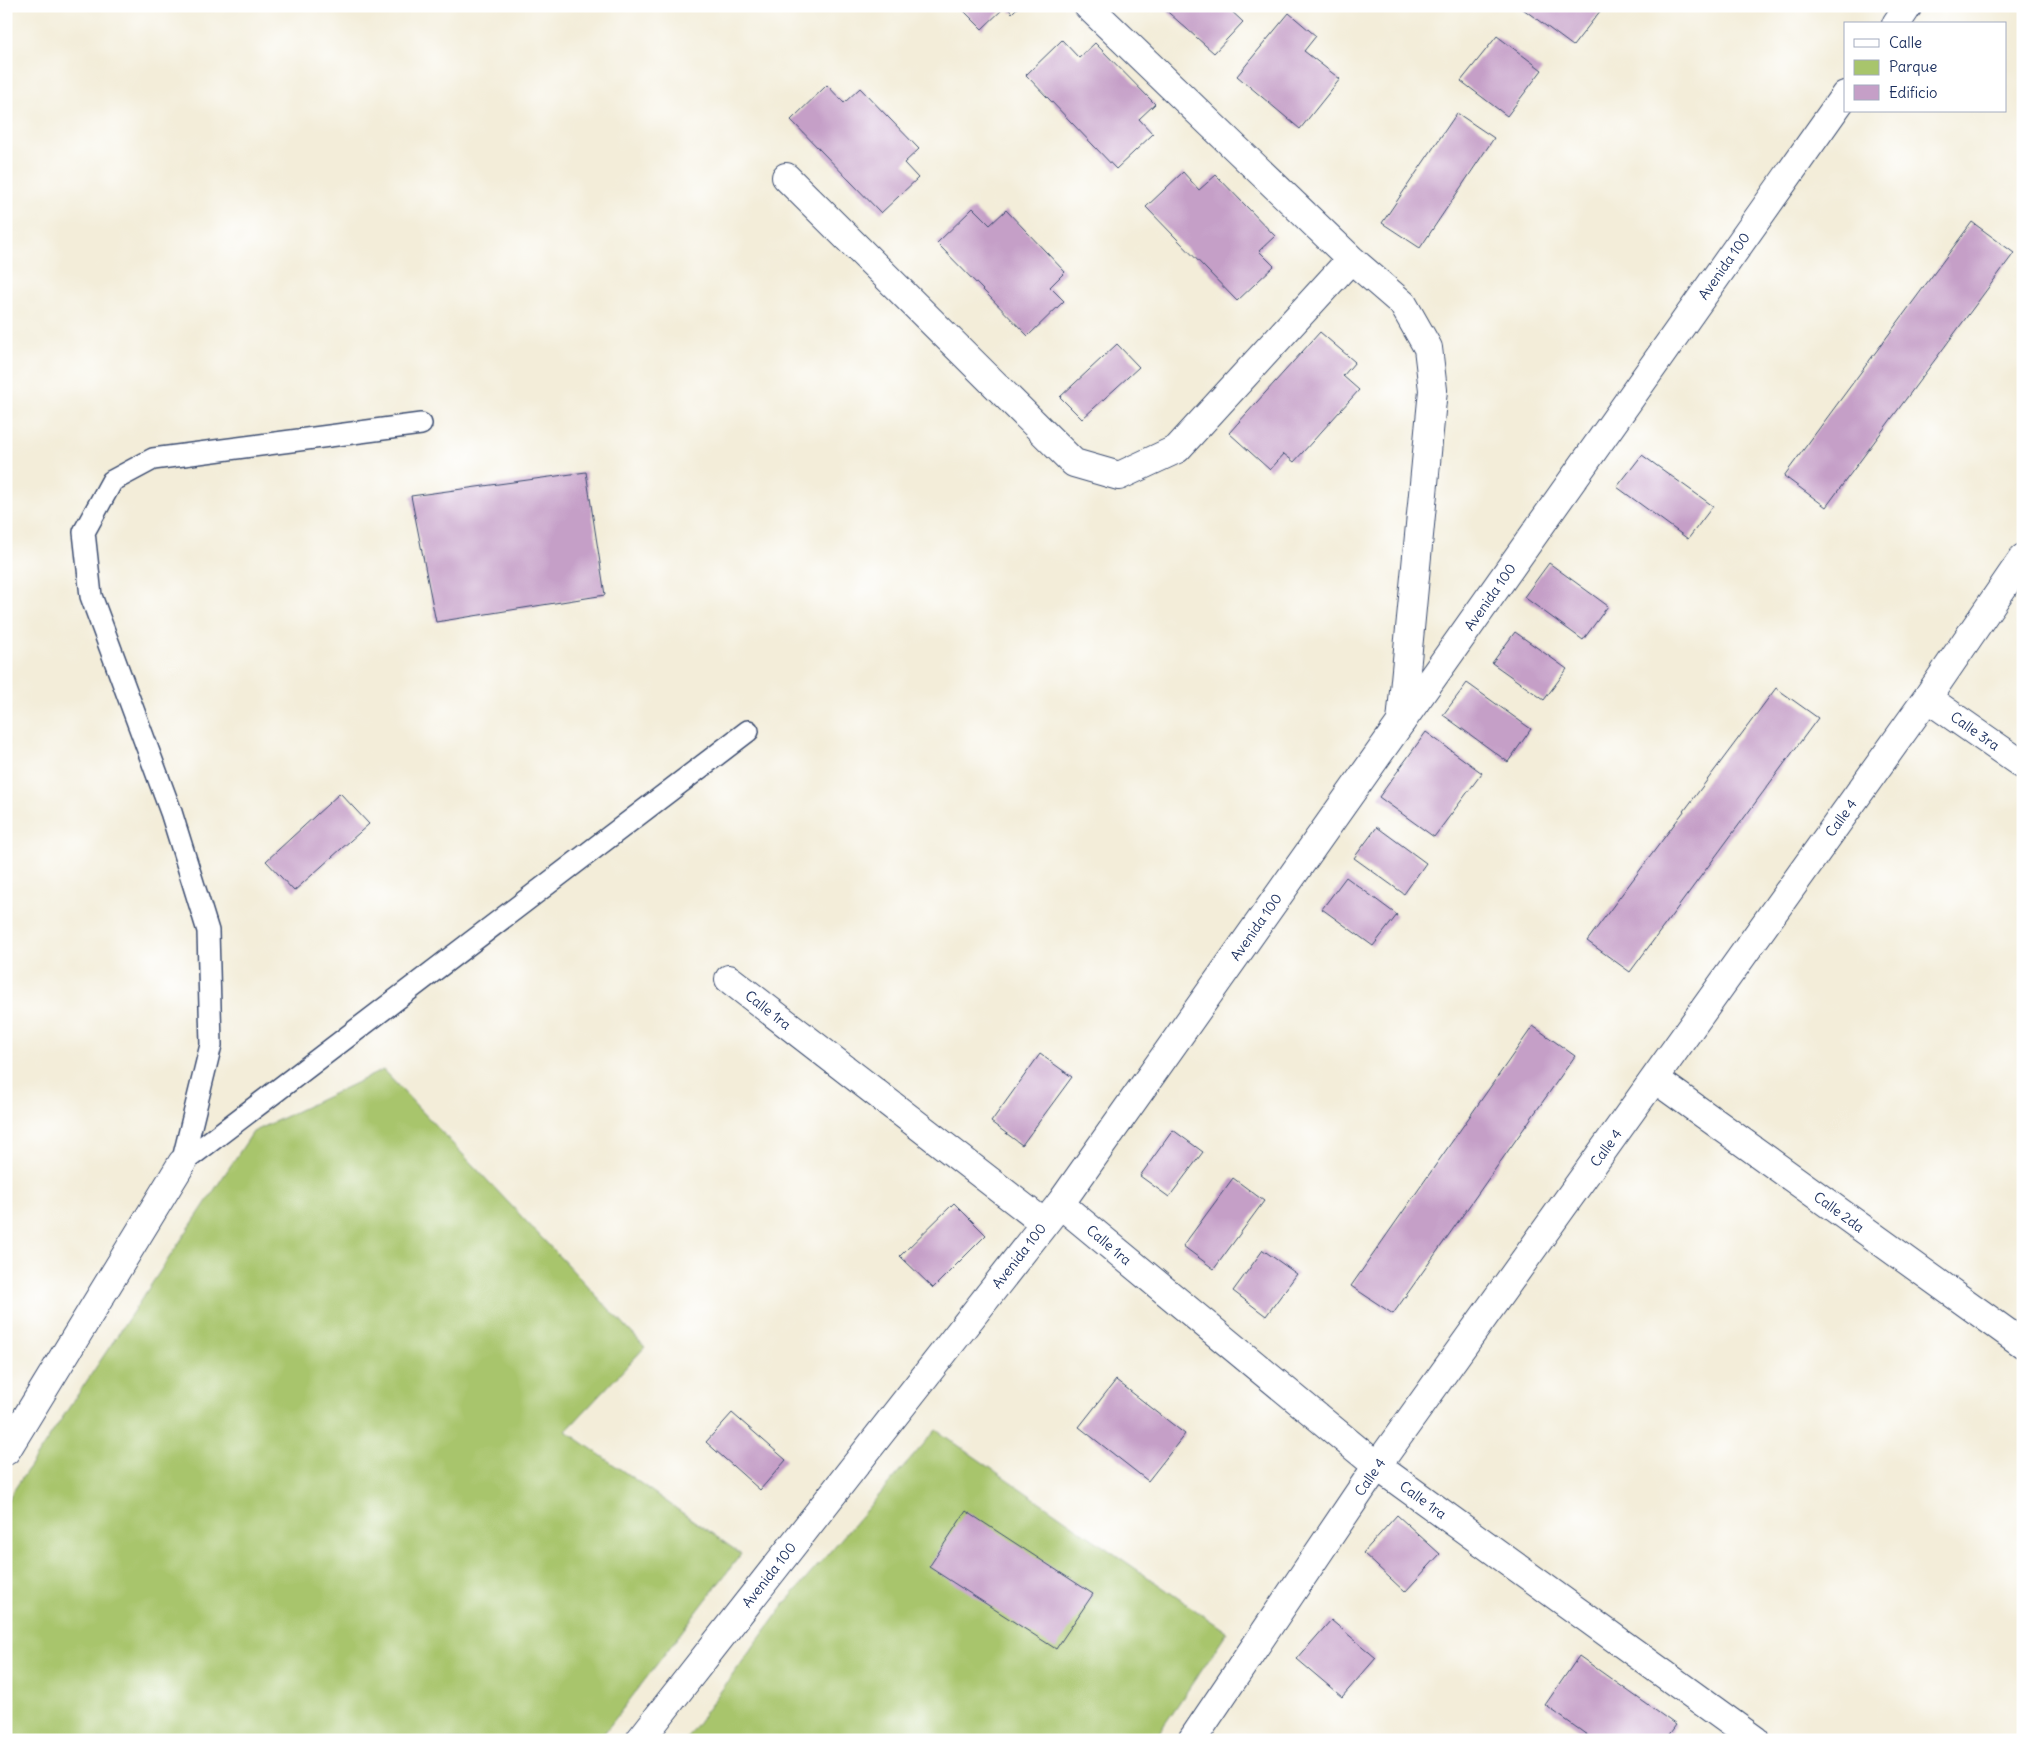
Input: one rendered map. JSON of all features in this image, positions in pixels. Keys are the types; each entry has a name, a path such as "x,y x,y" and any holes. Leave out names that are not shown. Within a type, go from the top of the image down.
{"street":[{"path":"1088,6 1350,259 1403,304 1428,348 1433,390 1402,722"},
{"path":"1897,22 1908,6"},
{"name":"Avenida 100","path":"640,1740 1052,1214 1844,96"},
{"path":"786,177 1074,463 1119,476 1177,449 1350,259"},
{"name":"Calle 4","path":"1192,1740 1377,1466 1927,698 2023,558"},
{"path":"1988,608 2023,576"},
{"name":"Calle 3ra","path":"1927,698 2023,766"},
{"name":"Calle 1ra","path":"729,979 1052,1214 1377,1466 1754,1740"},
{"name":"Calle 2da","path":"1655,1079 2023,1344"},
{"path":"6,1450 182,1163"}],"lane":[{"path":"182,1163 211,1045 208,932 171,812 91,596 84,532 112,481 153,459 421,424"},
{"path":"182,1163 748,731"}],"green space":[{"path":"383,1070 645,1347 566,1431 741,1554 599,1740 6,1740 6,1502 253,1132"},
{"path":"936,1430 1227,1632 1154,1740 685,1740 786,1602"}],"building":[{"path":"959,6 1006,6 982,29"},
{"path":"1006,6 1019,6 1012,13"},
{"path":"1161,6 1226,6 1243,22 1214,53"},
{"path":"1519,6 1604,6 1573,46"},
{"path":"1289,13 1316,36 1304,51 1340,79 1300,129 1237,76"},
{"path":"1497,36 1542,70 1507,116 1461,81"},
{"path":"1062,40 1079,58 1095,43 1155,104 1139,119 1153,134 1116,169 1026,75"},
{"path":"827,85 844,103 860,88 919,149 904,163 918,178 881,213 791,120"},
{"path":"1457,113 1494,138 1420,248 1382,223"},
{"path":"1183,172 1199,190 1216,175 1275,236 1259,251 1274,266 1237,301 1146,207"},
{"path":"973,208 990,225 1006,210 1065,272 1050,287 1064,301 1028,336 937,243"},
{"path":"1972,222 2014,253 1826,507 1784,476"},
{"path":"1320,332 1355,362 1343,376 1359,390 1294,462 1284,454 1270,470 1229,433"},
{"path":"1117,344 1139,367 1082,419 1060,397"},
{"path":"1642,455 1713,506 1688,539 1617,487"},
{"path":"586,472 605,595 436,622 411,496"},
{"path":"1549,563 1608,606 1583,640 1524,597"},
{"path":"1515,632 1567,669 1544,700 1492,663"},
{"path":"1467,683 1531,729 1508,762 1443,715"},
{"path":"1776,688 1818,718 1630,972 1587,941"},
{"path":"1426,732 1482,773 1434,837 1379,797"},
{"path":"340,793 369,824 294,891 266,861"},
{"path":"1377,827 1426,863 1404,894 1354,858"},
{"path":"1346,877 1397,915 1373,946 1322,909"},
{"path":"1533,1026 1575,1056 1393,1314 1351,1286"},
{"path":"1040,1054 1072,1077 1022,1145 991,1122"},
{"path":"1173,1130 1203,1152 1169,1197 1140,1176"},
{"path":"1233,1178 1264,1201 1214,1269 1183,1246"},
{"path":"954,1203 986,1235 933,1288 900,1256"},
{"path":"1263,1250 1297,1274 1266,1316 1233,1291"},
{"path":"1116,1380 1185,1434 1148,1481 1079,1427"},
{"path":"732,1413 786,1460 760,1490 706,1442"},
{"path":"966,1511 1093,1594 1056,1649 929,1567"},
{"path":"1397,1515 1440,1554 1405,1592 1363,1553"},
{"path":"1331,1620 1376,1658 1342,1697 1297,1659"},
{"path":"1579,1656 1676,1725 1665,1740 1594,1740 1545,1705"}]}
